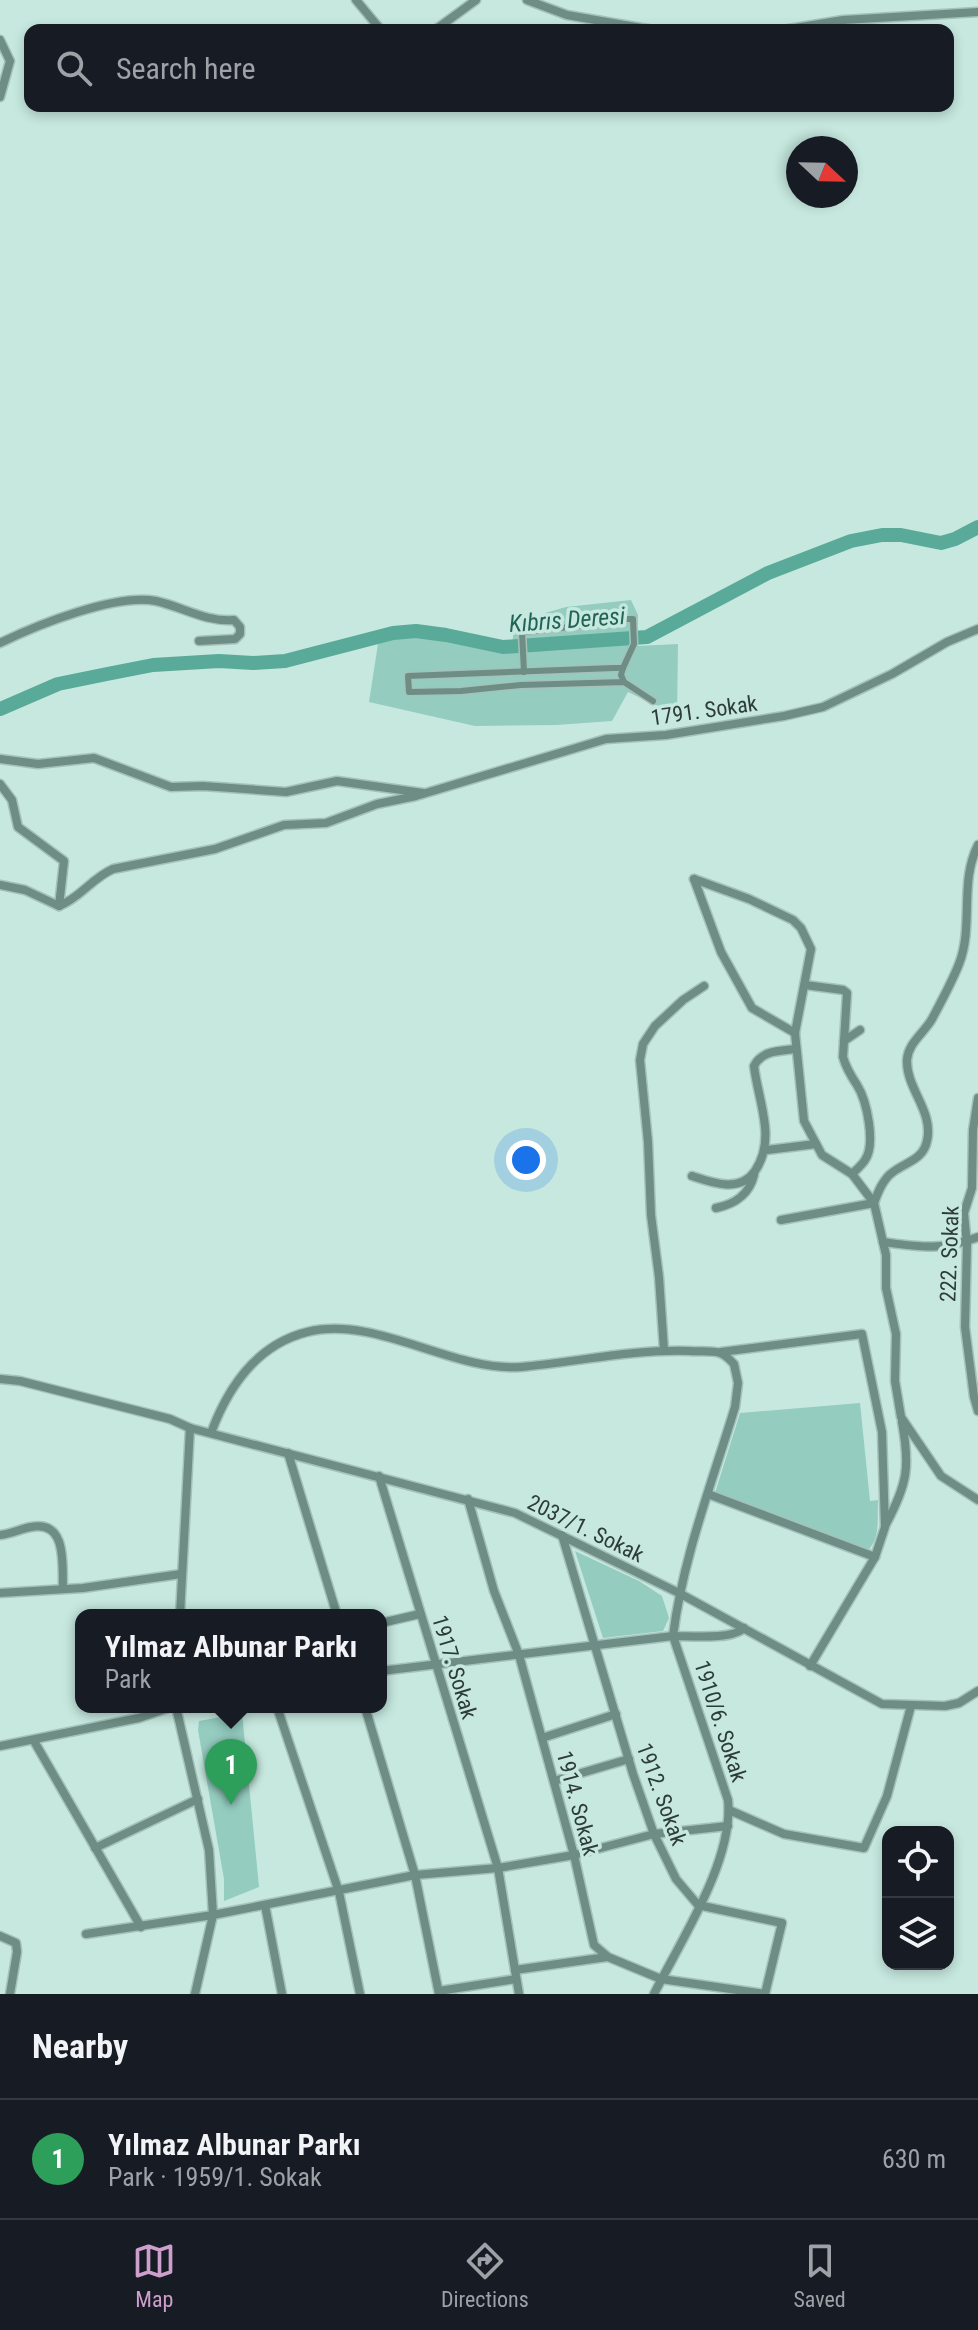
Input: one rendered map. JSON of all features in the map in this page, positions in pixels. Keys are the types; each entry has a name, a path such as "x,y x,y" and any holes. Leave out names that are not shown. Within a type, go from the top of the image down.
{"street":[{"path":"356,0 376,24"},
{"path":"443,24 476,0"},
{"path":"527,0 567,15 619,24"},
{"path":"819,24 978,12"},
{"path":"0,40 10,61 0,97"},
{"path":"0,643 90,609 133,601 157,601 211,620 234,620 240,627 240,634 235,639 199,641"},
{"path":"524,672 522,632 558,629 566,625 609,623 609,619 633,619 634,641 621,675 624,682 653,701"},
{"name":"1791. Sokak","path":"59,906 71,901 101,875 113,869 215,849 284,825 326,823 377,804 606,739 666,735 823,707 978,629"},
{"path":"623,668 408,676 409,692 624,682"},
{"path":"0,759 38,764 94,758 171,787 286,792 337,781 424,793"},
{"path":"0,784 12,800 18,827 64,861 59,906 25,890 0,885"},
{"path":"874,1203 878,1191 891,1173 922,1154 928,1139 923,1105 911,1085 908,1051 931,1021 960,963 967,882 978,845"},
{"path":"795,1033 752,1008 721,952 694,879 749,899 793,920 801,928 811,949 795,1033 804,1121 822,1155 852,1174 874,1203 886,1255 886,1288 896,1334 895,1381 908,1455 906,1475 875,1557 810,1666"},
{"path":"805,985 847,993 845,1067 865,1102 870,1133 869,1151 852,1174"},
{"path":"664,1350 640,1060 643,1044 655,1026 683,1000 704,986"},
{"path":"844,1041 860,1030"},
{"path":"692,1176 718,1184 741,1184 749,1179 767,1150 754,1066 758,1058 772,1051 796,1049"},
{"name":"222. Sokak","path":"978,1098 973,1130 972,1188 964,1213 967,1342 978,1411"},
{"path":"767,1150 816,1144"},
{"path":"716,1208 740,1199 752,1186 755,1171"},
{"path":"781,1220 874,1203"},
{"path":"883,1242 924,1248 951,1247 978,1237"},
{"path":"967,1274 978,1274"},
{"path":"211,1433 226,1396 247,1368 269,1350 307,1332 358,1330 504,1367 664,1350 718,1352 862,1334 882,1432 885,1527"},
{"path":"967,1342 978,1342"},
{"path":"673,1636 679,1593 738,1395 734,1364 718,1352"},
{"name":"2037/1. Sokak","path":"0,1379 20,1381 170,1419 190,1428 515,1513 679,1593 882,1704 945,1706 959,1703 978,1691"},
{"path":"901,1417 941,1476 978,1500"},
{"path":"180,1609 190,1428"},
{"path":"288,1453 335,1609"},
{"name":"1917. Sokak","path":"379,1476 498,1868 519,1994"},
{"path":"708,1494 875,1557"},
{"name":"1914. Sokak","path":"468,1499 494,1591 519,1655 574,1855 594,1945 608,1957"},
{"path":"0,1535 35,1526 55,1533 62,1549 63,1589"},
{"name":"1912. Sokak","path":"562,1535 654,1834 676,1879 698,1905"},
{"path":"0,1593 63,1589 181,1574"},
{"path":"387,1622 420,1614"},
{"path":"387,1670 673,1636 728,1635 741,1632 744,1628"},
{"name":"1910/6. Sokak","path":"654,1994 723,1852 729,1810 673,1636"},
{"path":"729,1810 784,1834 864,1848 887,1796 911,1706"},
{"path":"0,1746 155,1713"},
{"path":"176,1713 209,1850 213,1915 195,1994"},
{"path":"279,1713 339,1892 360,1994"},
{"path":"367,1713 415,1875 439,1992 608,1957 661,1979 765,1994 782,1923 698,1905"},
{"path":"542,1738 616,1714"},
{"path":"34,1741 141,1927"},
{"path":"554,1781 629,1759"},
{"path":"95,1848 198,1799"},
{"path":"86,1934 213,1915 415,1875 498,1868 574,1855 654,1834 728,1826"},
{"path":"265,1905 282,1994"},
{"path":"1,1937 16,1943 10,1994"}],"green space":[{"path":"631,600 638,615 637,646 678,644 677,715 628,692 612,721 556,725 475,726 369,702 378,644 404,634 512,651 514,622 566,607"},
{"path":"860,1403 870,1501 878,1500 876,1534 867,1551 715,1493 740,1413"},
{"path":"575,1551 639,1581 662,1596 669,1618 663,1631 603,1638"},
{"path":"242,1713 259,1887 224,1901 224,1879 198,1730 199,1721"}],"waterway":[{"name":"Kıbrıs Deresi","path":"0,709 58,684 153,665 285,661 393,633 416,631 503,647 647,637 768,573 851,541 901,535 941,543 978,527"}],"place":[{"name":"Yılmaz Albunar Parkı","path":"231,1805"}]}
